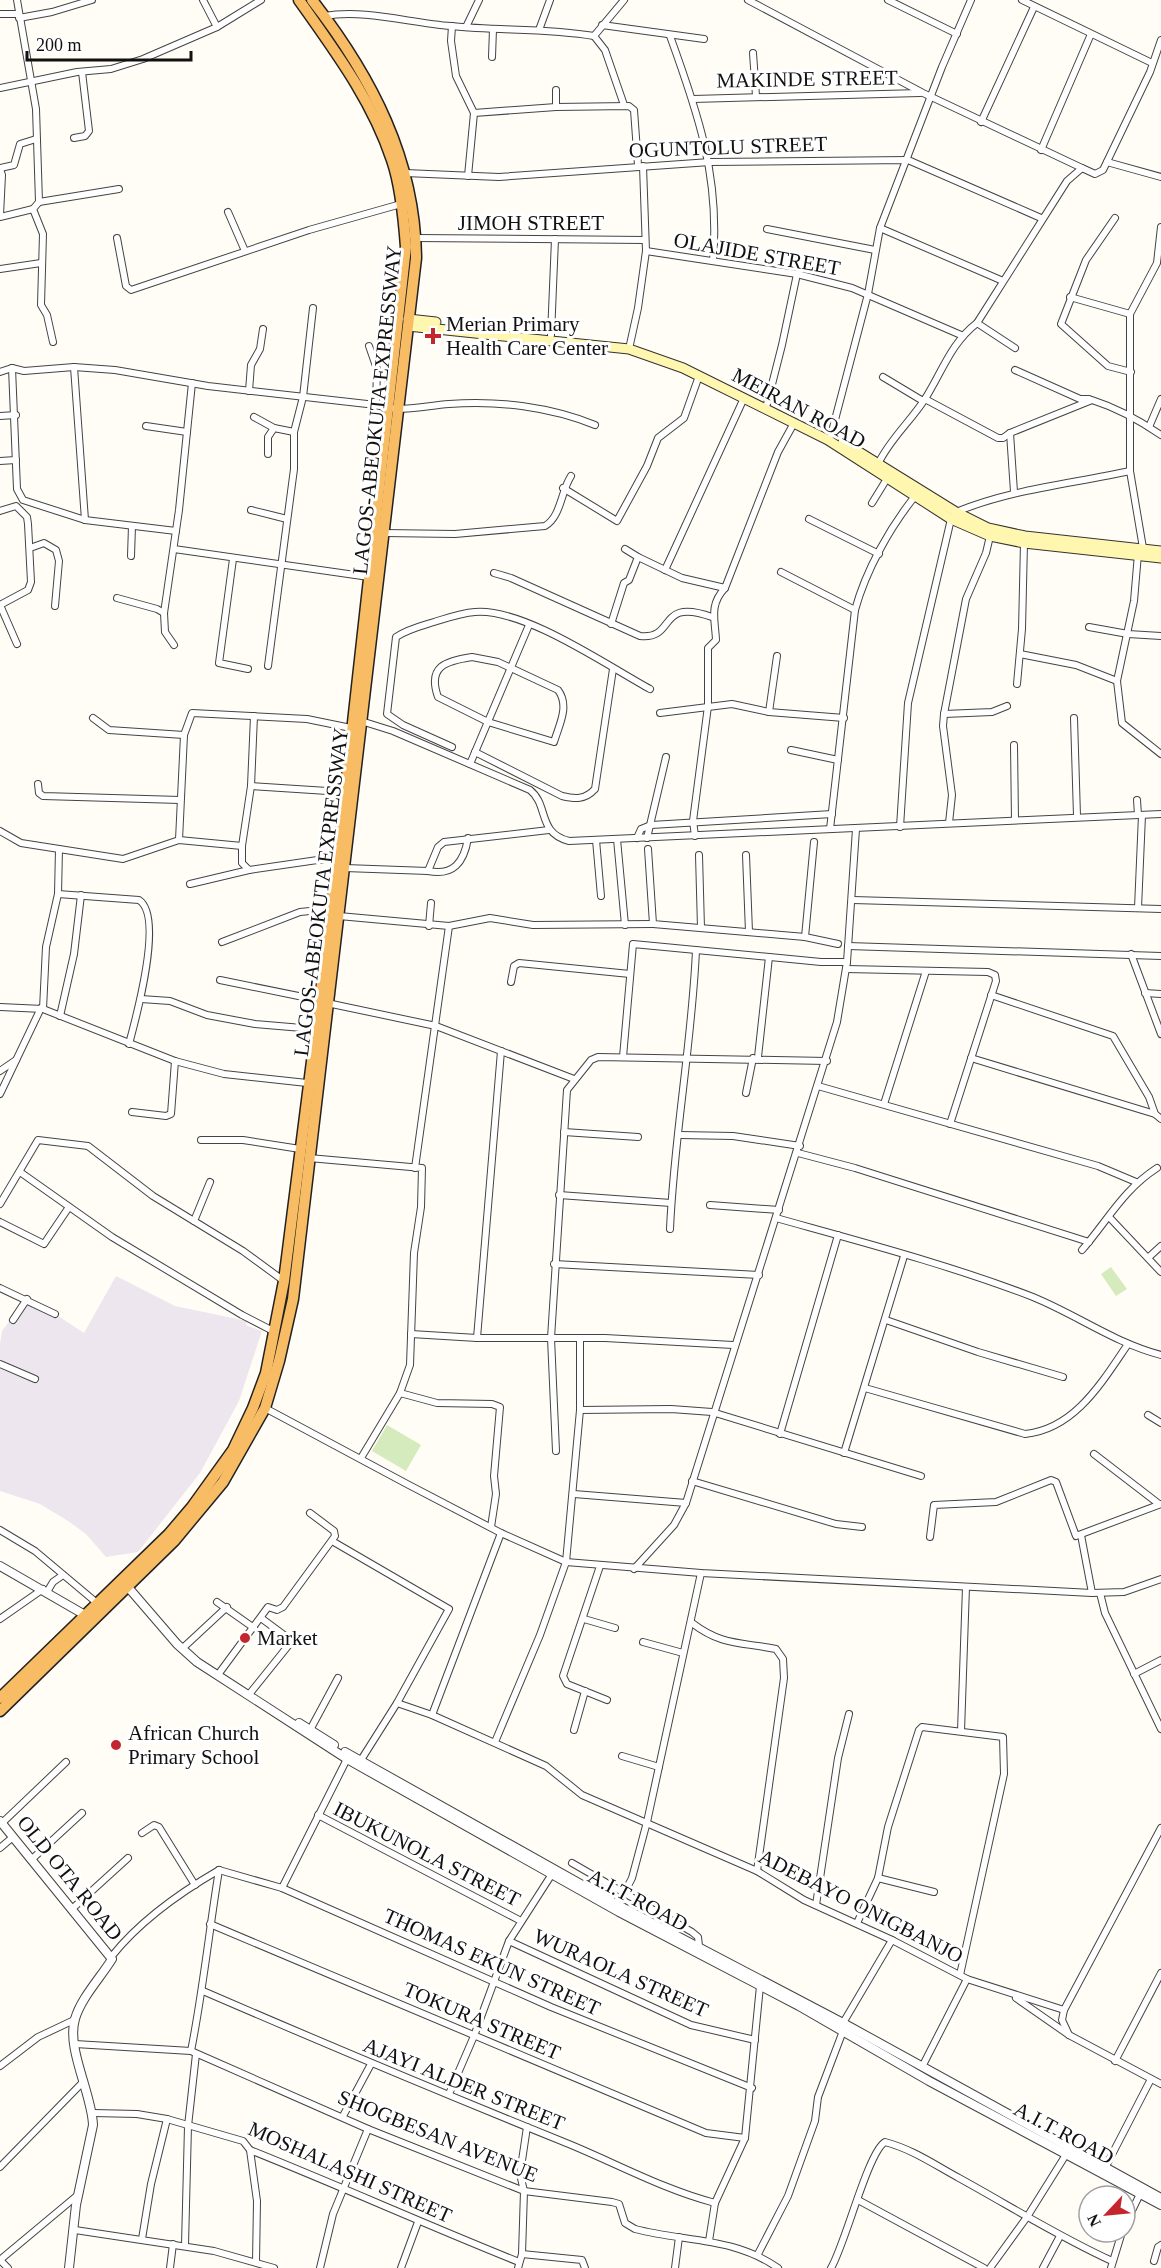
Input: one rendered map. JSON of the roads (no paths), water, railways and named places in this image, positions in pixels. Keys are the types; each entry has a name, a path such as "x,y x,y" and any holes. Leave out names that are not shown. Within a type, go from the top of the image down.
{"highway":[{"name":"LAGOS-ABEOKUTA EXPRESSWAY","path":"299,0 366,100 393,160 401,204 405,260 384,533 345,868 334,913"},
{"name":"LAGOS-ABEOKUTA EXPRESSWAY","path":"0,1711 129,1585 202,1510 223,1482 265,1408 279,1361 293,1299 322,1001 334,913 343,792 369,577 408,323 415,269 416,238 405,172 396,142 374,93 312,0"},
{"name":"LAGOS-ABEOKUTA EXPRESSWAY","path":"0,1698 169,1534 218,1474 253,1408 276,1332 314,1029 322,1001"}],"main road":[{"name":"MEIRAN ROAD","path":"408,323 551,335 630,346 655,354 831,435 878,464 918,493 990,536 1024,543 1161,551"},
{"name":"MEIRAN ROAD","path":"408,323 630,346"},
{"name":"MEIRAN ROAD","path":"655,354 828,440 918,493"},
{"name":"MEIRAN ROAD","path":"953,515 1005,532 1141,551 1161,558"}],"street":[{"path":"17,0 36,109 39,202 33,210 0,216 2,175 0,168 14,165 20,144 36,139"},
{"path":"0,14 18,16 52,12 92,0"},
{"path":"203,0 217,27"},
{"path":"0,88 82,72 111,69 143,59 217,27 261,0"},
{"path":"466,27 479,0"},
{"path":"539,30 550,0"},
{"path":"594,36 624,0"},
{"path":"748,0 981,122 1082,168 1100,173 1150,72 1161,40"},
{"path":"888,0 957,34"},
{"path":"831,435 868,294 880,228 970,0"},
{"path":"1022,0 1152,63"},
{"path":"981,122 1034,7"},
{"path":"324,16 344,13 452,27 564,31 594,36 603,45 624,105"},
{"path":"602,25 704,39"},
{"path":"452,27 451,40 456,75 474,113 468,176"},
{"path":"492,57 493,29"},
{"path":"1041,150 1091,34"},
{"path":"670,36 693,99 710,162 716,229 713,260"},
{"path":"753,53 756,96"},
{"path":"74,138 85,136 89,131 82,72"},
{"path":"556,90 556,107"},
{"name":"MAKINDE STREET","path":"693,99 923,93"},
{"path":"474,113 624,105 634,110 646,251 630,346"},
{"name":"OGUNTOLU STREET","path":"405,172 468,176 538,176 710,162 908,160 1041,218"},
{"path":"1107,162 1161,177"},
{"path":"878,464 898,431 924,400 961,335 977,322 1041,218 1067,181 1082,168"},
{"path":"39,202 119,189"},
{"path":"117,238 126,286 131,290 245,251 401,204"},
{"path":"33,210 43,234 41,305 47,315 53,342"},
{"path":"228,212 245,251"},
{"path":"1115,218 1089,254 1062,318 1064,328 1108,366 1131,372"},
{"path":"1161,227 1159,263 1130,314 1130,471 1141,551 1134,601 1118,681 1122,723 1161,754"},
{"path":"880,228 1003,281"},
{"path":"767,229 875,250"},
{"name":"JIMOH STREET","path":"416,238 645,240"},
{"path":"551,335 555,238"},
{"name":"OLAJIDE STREET","path":"646,251 796,274 868,294 961,335"},
{"path":"0,269 41,263"},
{"path":"766,404 796,274"},
{"path":"1070,297 1130,314"},
{"path":"268,666 294,469 294,432 303,397 313,308"},
{"path":"977,322 1015,348"},
{"path":"249,391 252,365 260,349 263,329"},
{"path":"369,346 377,369 376,405"},
{"path":"0,372 12,368 24,371 74,367 116,370 192,384 376,405 394,410 450,404 513,405 570,415 595,425"},
{"path":"74,367 85,520"},
{"path":"12,368 16,415 17,489 22,500 85,520 176,531"},
{"path":"1015,370 1080,399 1092,400 1121,410 1161,435"},
{"path":"563,488 617,521 647,466 658,438 684,418 699,376"},
{"path":"883,377 998,438 1003,438 1010,433 1092,400"},
{"path":"174,645 165,632 164,613 174,549 192,384"},
{"path":"665,570 744,398"},
{"path":"1149,427 1161,399"},
{"path":"0,416 16,415"},
{"path":"254,417 274,428 294,432"},
{"path":"694,836 693,821 708,706 708,648 716,640 712,617 716,597 725,588 778,452 794,423"},
{"path":"146,426 187,432"},
{"path":"268,454 268,437 274,428"},
{"path":"1010,433 1014,492"},
{"path":"0,461 16,460"},
{"path":"900,827 908,704 953,515 1014,492 1076,483 1130,471"},
{"path":"384,533 455,534 545,526 555,518 563,488 571,476"},
{"path":"873,503 888,477"},
{"path":"830,829 855,610 862,589 879,554 918,493"},
{"path":"0,511 16,506 27,517 30,587 0,605 17,644"},
{"path":"251,510 287,519"},
{"path":"808,519 879,554"},
{"path":"131,556 132,526"},
{"path":"949,823 952,795 943,726 944,714 966,599 986,553 990,536"},
{"path":"30,548 44,543 56,550 58,561 56,606"},
{"path":"1017,684 1024,543"},
{"path":"174,549 369,577"},
{"path":"625,549 689,580 725,588"},
{"path":"611,624 624,583 629,580 638,557"},
{"path":"233,559 219,663 248,669"},
{"path":"781,572 855,610"},
{"path":"494,573 511,578 611,624 646,637 660,631 677,612 682,610 712,617"},
{"path":"117,598 164,613"},
{"path":"452,747 403,725 387,714 396,637 406,631 475,612 501,615 529,624 650,688"},
{"path":"470,764 529,624"},
{"path":"1089,627 1128,634 1161,636"},
{"path":"1020,654 1087,668 1118,681"},
{"path":"472,657 492,660 509,667 553,687 562,696 564,709 554,742 488,722 438,697 434,680 440,666 449,660 472,657"},
{"path":"769,712 777,657"},
{"path":"475,752 562,796 578,799 589,795 595,789 613,669"},
{"path":"660,713 732,704 769,712 844,718"},
{"path":"944,714 992,712 1007,706"},
{"path":"179,840 184,735 192,713 307,719 351,728"},
{"path":"249,870 242,863 242,846 251,786 254,716"},
{"path":"93,718 110,730 184,735"},
{"path":"1074,718 1077,816"},
{"path":"361,721 393,731 501,776 534,793 549,830"},
{"path":"1014,745 1015,820"},
{"path":"791,750 838,760"},
{"path":"647,838 666,757"},
{"path":"38,784 39,793 43,796 180,800"},
{"path":"251,786 343,792"},
{"path":"1137,800 1140,815 1138,908"},
{"path":"637,838 641,829 651,825 832,814"},
{"path":"428,871 438,847 444,842 549,830 569,841 900,827 1077,816 1161,814"},
{"path":"634,1569 674,1525 686,1503 733,1346 759,1275 827,1060 837,1022 847,965 856,829"},
{"path":"0,831 15,842 129,858 179,840 242,846"},
{"path":"345,868 443,873 454,869 464,856 468,838"},
{"path":"617,839 625,925"},
{"path":"596,840 601,896"},
{"path":"805,938 814,842"},
{"path":"0,1094 42,1008 46,947 58,894 59,849"},
{"path":"648,849 653,924"},
{"path":"699,855 701,927"},
{"path":"746,855 749,932"},
{"path":"190,884 249,870 338,857"},
{"path":"58,894 139,900 144,903 148,951 141,999 129,1044"},
{"path":"60,1016 74,954 81,895"},
{"path":"853,900 1161,909"},
{"path":"429,926 431,903"},
{"path":"222,942 300,912 334,913 429,926 448,926 490,918 533,925 653,924 805,938 838,944"},
{"path":"415,1168 448,926"},
{"path":"622,1057 633,944 847,965 926,971 992,972 996,981 950,1124"},
{"path":"848,946 1161,956"},
{"path":"670,1229 686,1058 694,1006 696,950"},
{"path":"1131,954 1161,1034"},
{"path":"746,1093 755,1058 769,957"},
{"path":"511,982 514,966 519,963 630,974"},
{"path":"884,1104 926,971"},
{"path":"220,980 436,1026 574,1079"},
{"path":"1145,993 1161,994"},
{"path":"991,995 1113,1036 1149,1097 1155,1114"},
{"path":"141,999 170,1001 228,1019 314,1029"},
{"path":"0,1007 42,1008 175,1061 224,1074 307,1083"},
{"path":"477,1338 501,1051"},
{"path":"555,1451 551,1338 554,1264 567,1090 574,1079 594,1058 827,1060"},
{"path":"971,1058 1155,1114 1161,1119"},
{"path":"0,1071 16,1060"},
{"path":"132,1112 166,1116 171,1114 175,1061"},
{"path":"818,1086 1098,1166 1136,1182"},
{"path":"564,1132 638,1137"},
{"path":"680,1134 733,1136 799,1150 1089,1242"},
{"path":"0,1204 38,1140 79,1144 94,1150 148,1192 284,1281"},
{"path":"201,1140 243,1140 300,1149"},
{"path":"308,1158 422,1168 411,1365 400,1393 361,1458"},
{"path":"1082,1250 1110,1218 1118,1201 1136,1182 1157,1168"},
{"path":"20,1172 112,1237 242,1315 276,1332"},
{"path":"194,1221 210,1182"},
{"path":"559,1195 671,1203"},
{"path":"710,1205 779,1210"},
{"path":"0,1222 44,1244 69,1207"},
{"path":"776,1218 838,1235 1031,1297 1066,1311 1128,1344 1161,1355"},
{"path":"1110,1218 1161,1272"},
{"path":"780,1434 838,1235"},
{"path":"1149,1257 1161,1246"},
{"path":"844,1453 904,1256"},
{"path":"554,1264 759,1275"},
{"path":"0,1288 55,1314"},
{"path":"13,1320 27,1299"},
{"path":"886,1320 1063,1377"},
{"path":"411,1334 477,1338 580,1338 733,1346"},
{"path":"495,1742 540,1635 566,1562 580,1410 580,1338"},
{"path":"865,1388 1025,1434 1043,1432 1089,1400 1128,1344"},
{"path":"0,1364 35,1379"},
{"path":"400,1393 437,1403 492,1404 500,1407 494,1476 496,1494 490,1527"},
{"path":"265,1408 501,1533 566,1562 701,1573 1096,1593 1124,1592 1161,1579"},
{"path":"580,1410 671,1409 712,1412 921,1476"},
{"path":"1148,1415 1161,1423"},
{"path":"1094,1454 1160,1504"},
{"path":"930,1538 934,1505 996,1502 1051,1480 1056,1482 1075,1535 1081,1535 1160,1504"},
{"path":"692,1481 836,1524 862,1527"},
{"path":"574,1494 686,1503"},
{"path":"220,1672 268,1607 277,1610 283,1607 336,1534 310,1513"},
{"path":"0,1530 17,1538 97,1603"},
{"path":"432,1715 501,1533"},
{"path":"1081,1535 1096,1593 1161,1729"},
{"path":"332,1540 449,1609 397,1703 361,1760"},
{"path":"0,1566 85,1615"},
{"path":"600,1566 563,1676 567,1684 607,1700"},
{"path":"618,1905 626,1893 647,1822 683,1653 692,1623 701,1573"},
{"path":"0,1619 45,1590 63,1575"},
{"name":"A.I.T ROAD","path":"129,1585 185,1646 220,1672 310,1730 347,1760 760,1986 922,2067 1161,2198"},
{"name":"A.I.T ROAD","path":"129,1585 177,1644 197,1662 327,1744 361,1760 618,1905 699,1946 843,2027 929,2081 1161,2205"},
{"path":"962,1731 966,1587"},
{"path":"217,1602 254,1628"},
{"path":"185,1646 227,1607"},
{"path":"251,1692 292,1641 261,1618"},
{"path":"584,1619 615,1629"},
{"path":"692,1623 709,1636 729,1642 776,1649 783,1659 784,1678 757,1871"},
{"path":"643,1642 683,1653"},
{"path":"1134,1674 1161,1660"},
{"path":"310,1730 338,1678"},
{"path":"574,1730 585,1691"},
{"name":"ADEBAYO ONIGBANJO","path":"397,1703 432,1715 546,1766 582,1795 757,1871 804,1900 857,1923 964,1977 1064,2010"},
{"path":"816,1905 838,1758 849,1714"},
{"path":"857,1923 878,1878 888,1827 919,1730 922,1727 1000,1735 1005,1740 1004,1774 964,1977 922,2067"},
{"path":"622,1756 659,1767"},
{"path":"282,1888 347,1760"},
{"path":"1,1822 66,1762"},
{"path":"31,1860 82,1812"},
{"name":"IBUKUNOLA STREET","path":"318,1815 522,1921"},
{"name":"OLD OTA ROAD","path":"1,1822 111,1956 74,2020"},
{"path":"142,1833 154,1825 159,1827 195,1885"},
{"path":"1069,2036 1062,2020 1064,2010 1161,1828"},
{"path":"0,1848 13,1837"},
{"path":"73,1908 128,1858"},
{"path":"572,1863 696,1935 699,1946"},
{"path":"111,1956 144,1922 219,1870"},
{"path":"185,2246 188,2126 193,2052 219,1870"},
{"name":"THOMAS EKUN STREET","path":"219,1870 282,1888 573,2016 752,2088"},
{"path":"449,2094 474,2036 509,1941 552,1874"},
{"path":"587,1887 594,1875"},
{"path":"878,1878 934,1892"},
{"name":"TOKURA STREET","path":"210,1924 706,2133 745,2138"},
{"path":"758,2254 788,2196 815,2121 818,2097 843,2027 892,1940"},
{"name":"WURAOLA STREET","path":"509,1941 690,2025 755,2040"},
{"path":"1115,2061 1161,1973"},
{"path":"709,2241 715,2203 745,2138 752,2088 760,1986"},
{"name":"AJAYI ALDER STREET","path":"203,1991 371,2064 449,2094 688,2195 715,2203"},
{"path":"1010,1994 1069,2036 1161,2084"},
{"path":"0,2066 38,2037 74,2020 75,2044 93,2113 92,2139 79,2194 69,2268"},
{"name":"SHOGBESAN AVENUE","path":"75,2044 193,2052 343,2116 368,2129 524,2191 619,2204 626,2223 635,2229 709,2241 758,2254 777,2268"},
{"path":"343,2116 371,2064"},
{"path":"1105,2168 1151,2079"},
{"path":"0,2168 84,2081"},
{"name":"MOSHALASHI STREET","path":"93,2113 137,2114 167,2119 243,2141 250,2150 519,2265"},
{"path":"142,2239 151,2184 167,2119"},
{"path":"519,2265 522,2254 524,2191 520,2174 527,2127"},
{"path":"320,2268 330,2224 368,2129"},
{"path":"843,2268 832,2266 877,2154 885,2142 916,2154 1112,2265 1118,2244"},
{"path":"250,2150 257,2201 256,2262"},
{"path":"990,2268 1028,2217 1066,2154"},
{"path":"8,2268 0,2260 79,2194"},
{"path":"1137,2200 1140,2194"},
{"path":"858,2200 984,2268"},
{"path":"401,2268 418,2222"},
{"path":"75,2230 185,2246 274,2268"},
{"path":"675,2268 679,2236"},
{"path":"1043,2268 1060,2236"},
{"path":"170,2268 173,2244"},
{"path":"1154,2261 1158,2247 1161,2245"},
{"path":"522,2254 582,2260 585,2268"},
{"path":"243,2268 244,2259"}],"place":[{"name":"Merian Primary Health Care Center","path":"433,336"},
{"name":"Market","path":"245,1638"},
{"name":"African Church Primary School","path":"116,1745"}]}
